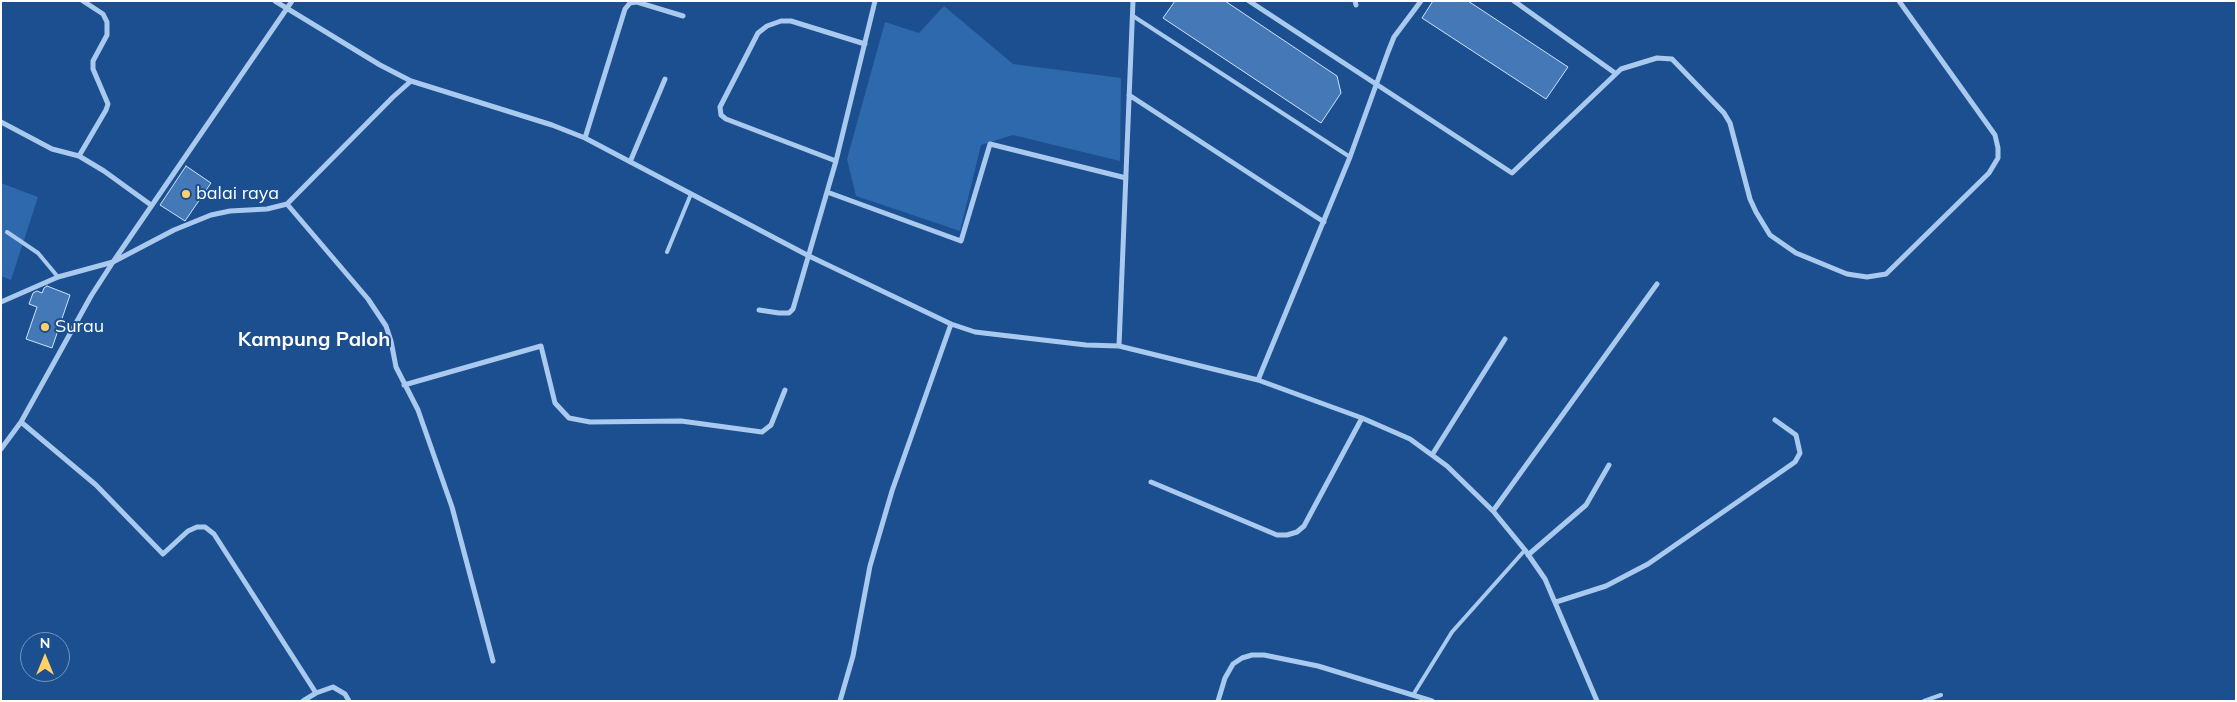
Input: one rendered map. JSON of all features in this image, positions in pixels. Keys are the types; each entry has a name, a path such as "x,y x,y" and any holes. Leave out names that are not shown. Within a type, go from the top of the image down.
{"street":[{"path":"79,156 108,104 93,70 94,61 107,35 107,22 103,14 83,1"},
{"path":"275,1 411,81 552,125 585,138 809,256 951,324 975,332 1086,345 1119,346 1258,380 1362,418 1410,439 1447,466 1493,511 1527,553 1545,579 1556,602 1597,701"},
{"path":"1,449 21,422 91,296 113,262 292,1"},
{"path":"759,310 789,313 793,309 836,161 875,1"},
{"path":"1119,346 1133,1"},
{"path":"1249,1 1512,173 1615,74 1628,66 1657,58 1672,59 1724,113 1730,123 1750,199 1770,235 1796,253 1847,274 1878,277 1886,274 1989,173 1998,158 1995,135 1899,1"},
{"path":"1258,380 1350,157 1394,37 1421,1"},
{"path":"1514,1 1615,74"},
{"path":"585,138 625,9 630,3 637,2 683,16"},
{"path":"836,161 726,119 722,115 720,107 758,33 767,26 791,21 865,44"},
{"path":"630,162 664,79"},
{"path":"1,302 58,277 113,262 174,230 211,215 230,211 267,209 287,204 392,97 411,81"},
{"path":"1129,95 1324,222"},
{"path":"1,122 52,149 79,156 152,205"},
{"path":"827,192 961,241 990,144 1126,178"},
{"path":"287,204 368,299 386,326 396,367 418,410 452,507 493,661"},
{"path":"1493,511 1657,284"},
{"path":"840,701 853,656 870,566 892,492 951,324"},
{"path":"1432,455 1505,339"},
{"path":"404,385 541,346 555,403 569,418 590,422 681,421 762,432 771,425 784,390"},
{"path":"1151,482 1277,535 1287,536 1297,532 1304,526 1362,418"},
{"path":"1556,602 1606,586 1648,564 1795,462 1800,452 1796,436 1775,420"},
{"path":"21,422 96,485 164,554 188,531 197,527 206,528 214,534 316,693"},
{"path":"1527,553 1586,505 1609,464"},
{"path":"1218,701 1225,678 1233,664 1242,658 1252,655 1264,655 1318,666 1412,698 1432,701"},
{"path":"303,701 316,693 333,687 345,694 349,701"}],"lane":[{"path":"1133,16 1350,157"},
{"path":"667,252 691,194"},
{"path":"7,232 38,253 58,277"},
{"path":"1412,698 1452,632 1527,553"},
{"path":"1924,701 1940,695"}],"shaded area":[{"path":"944,6 1013,64 1121,78 1120,161 1013,135 981,145 960,231 856,196 847,159 885,22 919,33"},
{"path":"1,183 38,197 11,280 1,276"}],"building":[{"path":"1175,1 1225,1 1337,76 1341,93 1321,123 1163,18"},
{"path":"1433,1 1468,1 1568,67 1546,99 1422,18"},
{"name":"balai raya","path":"186,166 211,183 185,221 160,205"},
{"name":"Surau","path":"47,286 70,295 52,348 26,339 37,307 29,304 33,293 37,291 42,293"}],"place":[{"name":"balai raya","path":"186,194"},
{"name":"Surau","path":"45,327"}],"district":[{"name":"Kampung Paloh","path":"314,340"}]}
